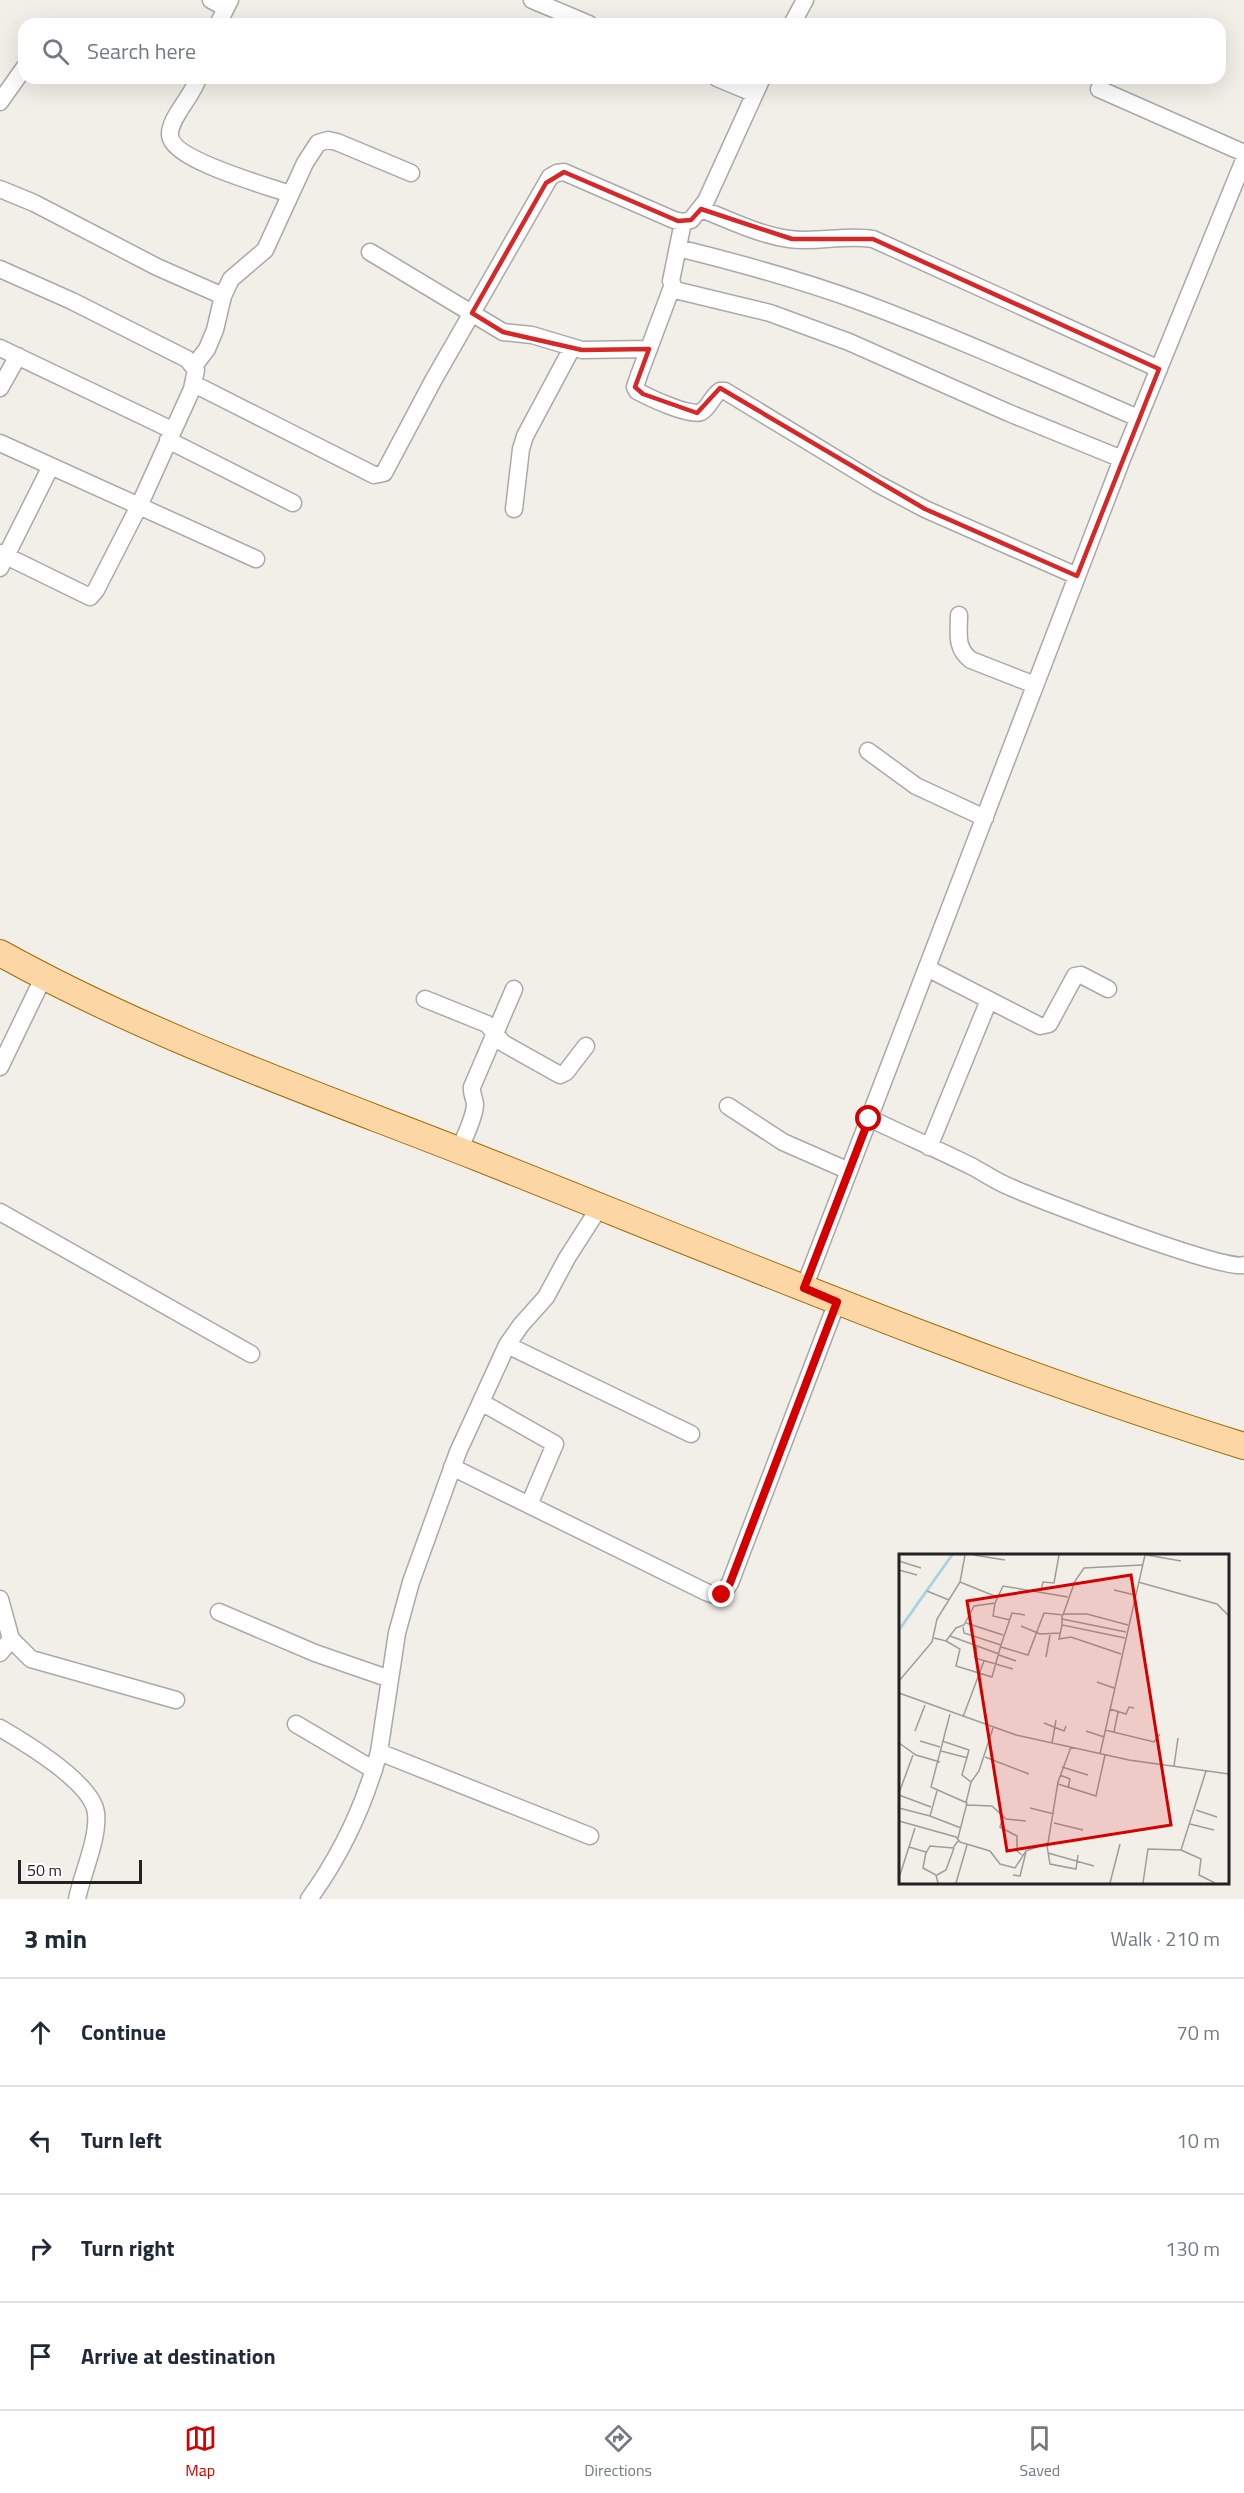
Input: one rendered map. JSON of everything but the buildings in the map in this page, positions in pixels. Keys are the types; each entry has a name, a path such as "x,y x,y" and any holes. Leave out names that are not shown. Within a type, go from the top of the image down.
{"main road":[{"path":"0,953 44,976 204,1049 599,1208 1010,1368 1244,1446"}],"street":[{"path":"532,0 563,6 580,18"},
{"path":"795,18 805,0"},
{"path":"219,18 222,3"},
{"path":"0,102 18,76"},
{"path":"197,84 172,126 170,135 172,142 192,158 291,194"},
{"path":"731,84 753,93"},
{"path":"194,384 374,475 384,473 546,183 556,173 574,176 683,222 692,220 701,209 758,84"},
{"path":"1099,89 1244,153"},
{"path":"194,366 207,349 215,330 223,296 231,279 265,250 312,150 318,143 328,140 411,173"},
{"path":"804,1288 1122,459 1244,160"},
{"path":"0,189 34,203 157,267 223,296"},
{"path":"701,209 772,236 792,240 861,237 873,239 1159,369"},
{"path":"683,222 671,281 672,287 636,387 637,391 697,413 703,411 716,393 720,390 725,391 878,484 925,509 1077,576"},
{"path":"678,248 750,266 859,301 954,338 1138,418"},
{"path":"370,252 503,332 532,335 572,348 594,351 649,349"},
{"path":"0,269 82,306 187,359 196,370 194,384 139,506 96,590 90,597 2,559 51,466"},
{"path":"672,287 679,292 770,313 849,342 1122,459"},
{"path":"0,348 170,435 292,503"},
{"path":"514,509 520,449 572,348"},
{"path":"0,387 18,356"},
{"path":"0,443 256,559"},
{"path":"959,615 959,648 964,655 971,660 1035,685"},
{"path":"868,751 916,786 985,818"},
{"path":"927,968 1035,1024 1047,1026 1075,976 1081,975 1108,989"},
{"path":"0,1067 44,976"},
{"path":"459,1151 475,1108 471,1094 472,1087 514,989"},
{"path":"425,999 487,1024 503,1043 560,1075 566,1072 586,1046"},
{"path":"929,1147 989,1000"},
{"path":"728,1106 783,1142 849,1171"},
{"path":"869,1119 1010,1187 1154,1242 1220,1263 1238,1267 1244,1265"},
{"path":"309,1899 354,1820 374,1770 379,1752 397,1633 411,1582 453,1467 507,1345 546,1297 567,1258 599,1208"},
{"path":"0,1212 251,1354"},
{"path":"453,1467 706,1592 717,1596 722,1595 730,1583 837,1302"},
{"path":"507,1345 691,1434"},
{"path":"481,1402 555,1444 529,1505"},
{"path":"0,1599 11,1638 31,1659 176,1700"},
{"path":"219,1612 315,1653 390,1678"},
{"path":"0,1653 11,1638"},
{"path":"296,1724 374,1770"},
{"path":"0,1728 64,1771 93,1802 96,1813 94,1830 77,1899"},
{"path":"379,1752 590,1836"}],"highlighted area":[{"path":"564,172 678,221 691,220 701,209 792,239 873,239 1159,369 1077,576 925,509 720,388 697,413 643,394 635,387 649,349 582,350 503,332 472,313 546,183"}],"route":[{"path":"722,1595 730,1583 837,1302 804,1288 869,1119"}]}
